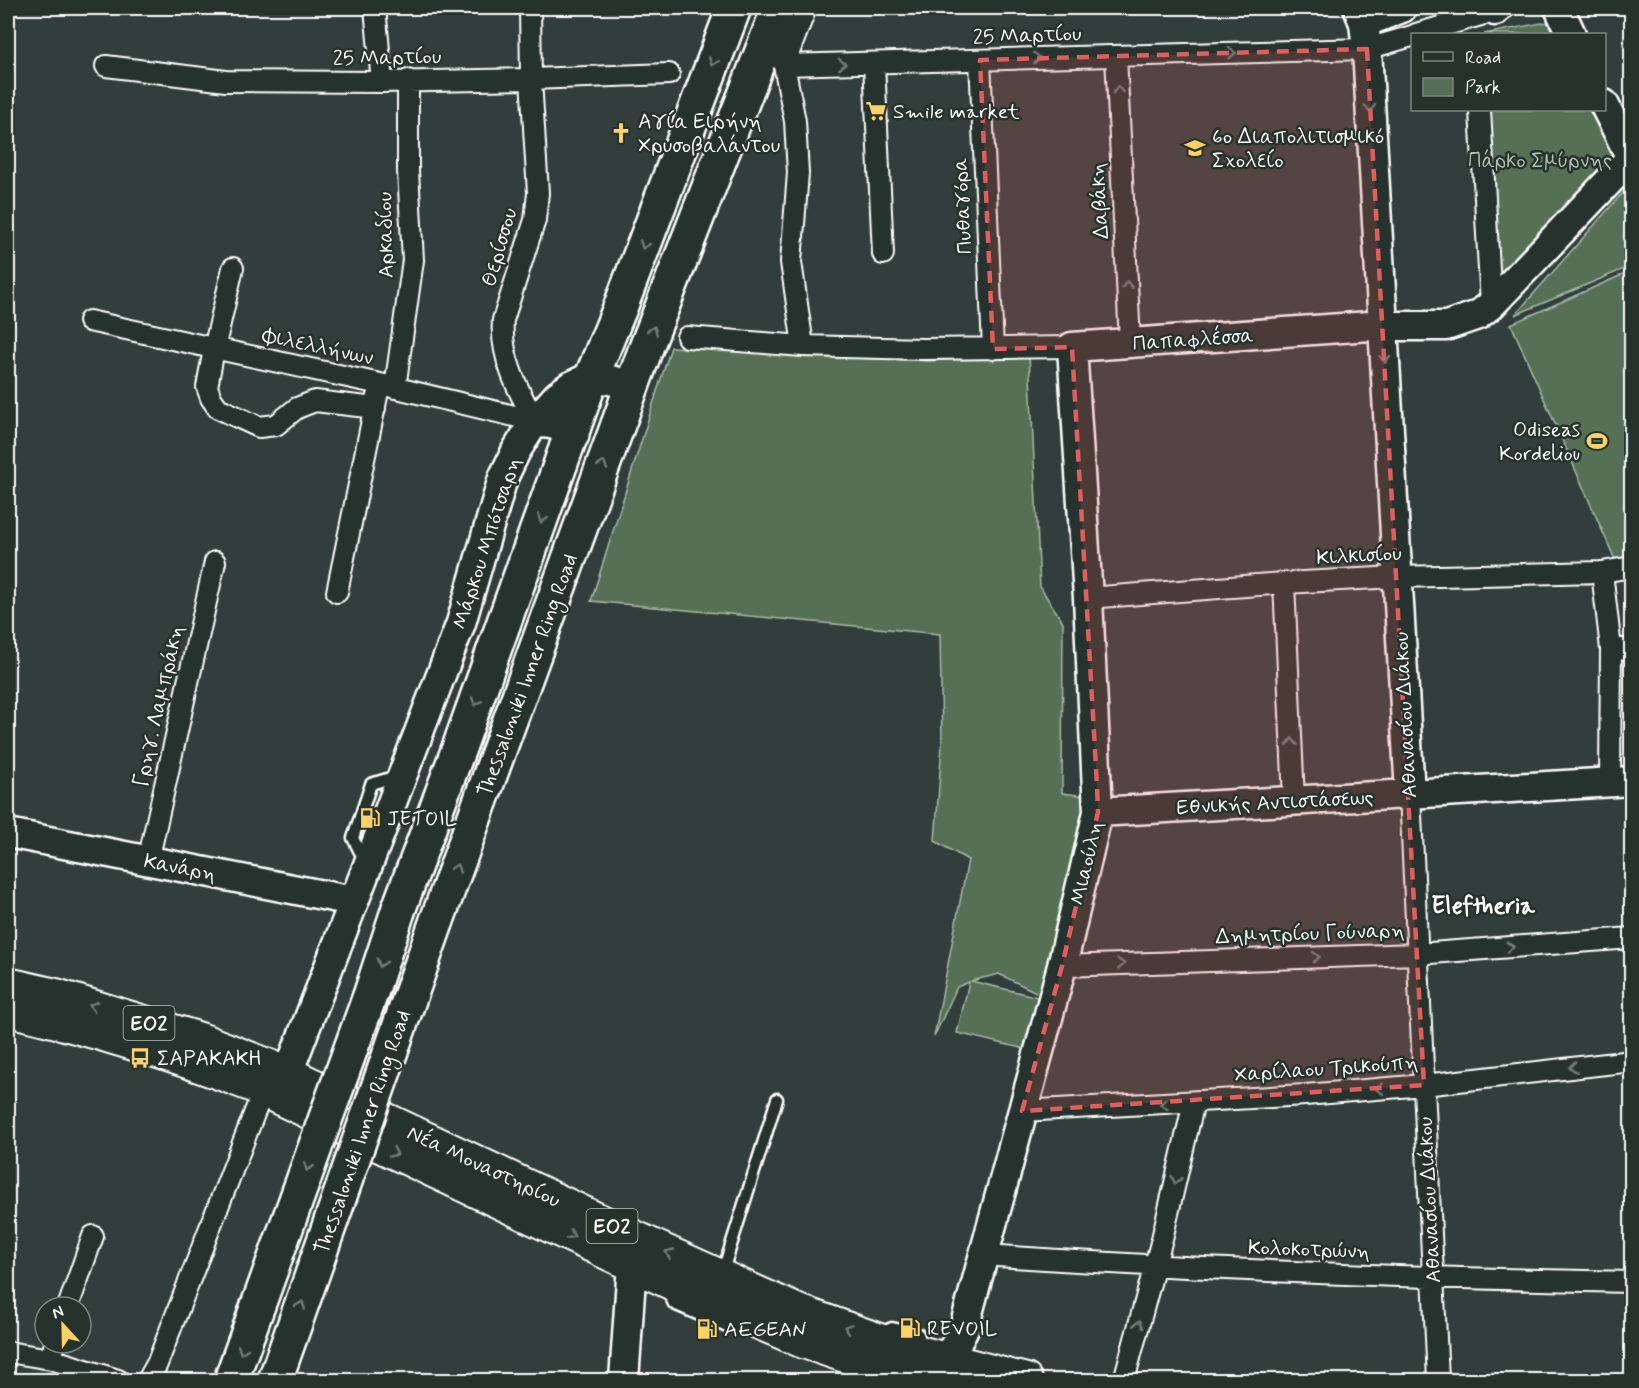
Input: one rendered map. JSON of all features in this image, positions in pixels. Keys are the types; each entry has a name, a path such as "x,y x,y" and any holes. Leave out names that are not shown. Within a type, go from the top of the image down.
{"highway":[{"name":"Thessaloniki Inner Ring Road","path":"231,1380 592,376 734,8"},
{"name":"Thessaloniki Inner Ring Road","path":"275,1380 436,923 632,385 779,8"},
{"path":"535,421 557,422 565,426 572,435"}],"main road":[{"name":"Νέα Μοναστηρίου","path":"8,984 56,995 200,1039 275,1082 632,1264 801,1341 915,1380"},
{"name":"Νέα Μοναστηρίου","path":"8,1010 275,1082 796,1310 932,1361 1026,1380"}],"street":[{"path":"375,8 382,82"},
{"name":"Θερίσσου","path":"530,8 531,79 538,194 535,220 503,320 502,331 516,387 535,421"},
{"path":"802,346 791,262 798,173 795,121 784,65 806,8"},
{"path":"1363,27 1402,8"},
{"path":"1559,8 1572,33"},
{"name":"25 Μαρτίου","path":"1421,33 1499,9"},
{"name":"25 Μαρτίου","path":"784,65 1116,56 1363,27 1411,35"},
{"name":"Αθανασίου Διάκου","path":"1363,27 1410,794 1438,1380"},
{"name":"Δαβάκη","path":"1116,56 1130,343"},
{"name":"Πυθαγόρα","path":"980,60 993,349"},
{"path":"874,63 883,254"},
{"name":"25 Μαρτίου","path":"106,66 226,81 382,82 669,74"},
{"name":"Αρκαδίου","path":"337,592 375,408 387,386 413,260 408,171 408,80"},
{"path":"1480,111 1491,305"},
{"path":"1617,114 1631,159"},
{"name":"Παπαφλέσσα","path":"687,337 802,346 993,349 1072,347 1383,326 1446,326 1478,315 1491,305 1631,159"},
{"path":"233,268 207,387 218,408 259,427 276,425 297,408 315,401 375,408"},
{"name":"Φιλελλήνων","path":"89,321 535,421"},
{"name":"Μιαούλη","path":"932,1361 958,1341 964,1328 1062,966 1098,812 1088,598 1072,347"},
{"path":"592,376 632,385"},
{"name":"Μάρκου Μπότσαρη","path":"275,1082 353,901 394,778 460,623 503,478 516,451 535,421 558,395 592,376"},
{"name":"Γρηγ. Λαμπράκη","path":"148,861 215,562"},
{"name":"Κιλκισίου","path":"1088,598 1284,582 1397,577 1602,573 1632,567"},
{"path":"1602,573 1611,649 1621,781"},
{"path":"1284,582 1294,800"},
{"path":"1611,649 1632,649"},
{"name":"Εθνικής Αντιστάσεως","path":"1098,812 1621,781"},
{"name":"Κανάρη","path":"8,833 353,901"},
{"name":"Δημητρίου Γούναρη","path":"1062,966 1417,954 1632,938"},
{"name":"Χαρίλαου Τρικούπη","path":"1022,1111 1194,1102 1424,1085 1632,1061"},
{"path":"148,1380 157,1364 275,1082"},
{"path":"1124,1380 1194,1102"},
{"path":"72,1295 93,1236"},
{"name":"Κολοκοτρώνη","path":"984,1255 1154,1267 1433,1278 1632,1282"},
{"path":"624,1380 632,1264"},
{"path":"8,1352 33,1351"},
{"path":"62,1355 118,1380"}],"lane":[{"path":"360,852 353,838 371,784 394,778"},
{"path":"721,1277 777,1099"},
{"path":"669,1294 674,1304 727,1327 738,1324"},
{"path":"885,1331 892,1328 918,1334 932,1361"}],"highlighted area":[{"path":"1367,49 1424,1085 1022,1111 1062,966 1098,812 1097,786 1072,347 993,349 980,60"}],"green space":[{"path":"1547,22 1553,33 1489,33"},
{"name":"Πάρκο Σμύρνης","path":"1488,111 1594,111 1616,153 1496,283"},
{"path":"1631,186 1631,266 1515,315 1627,188"},
{"name":"Odiseas Kordeliou","path":"1631,271 1631,558 1617,564 1511,324"},
{"path":"671,347 929,361 1029,354 1040,587 1063,622 1062,793 1094,797 1044,996 999,974 971,981 1038,997 1025,1049 957,1033 969,982 957,987 934,1037 968,860 935,841 942,744 940,634 591,601"}],"place":[{"name":"Smile market","path":"876,111"},
{"name":"Αγία Ειρήνη Χρυσοβαλάντου","path":"621,133"},
{"name":"6ο Διαπολιτισμικό Σχολείο","path":"1195,148"},
{"name":"Odiseas Kordeliou","path":"1597,441"},
{"name":"JETOIL","path":"370,818"},
{"name":"ΣΑΡΑΚΑΚΗ","path":"140,1058"},
{"name":"REVOIL","path":"910,1328"},
{"name":"AEGEAN","path":"707,1329"}],"district":[{"name":"Eleftheria","path":"1483,905"}]}
